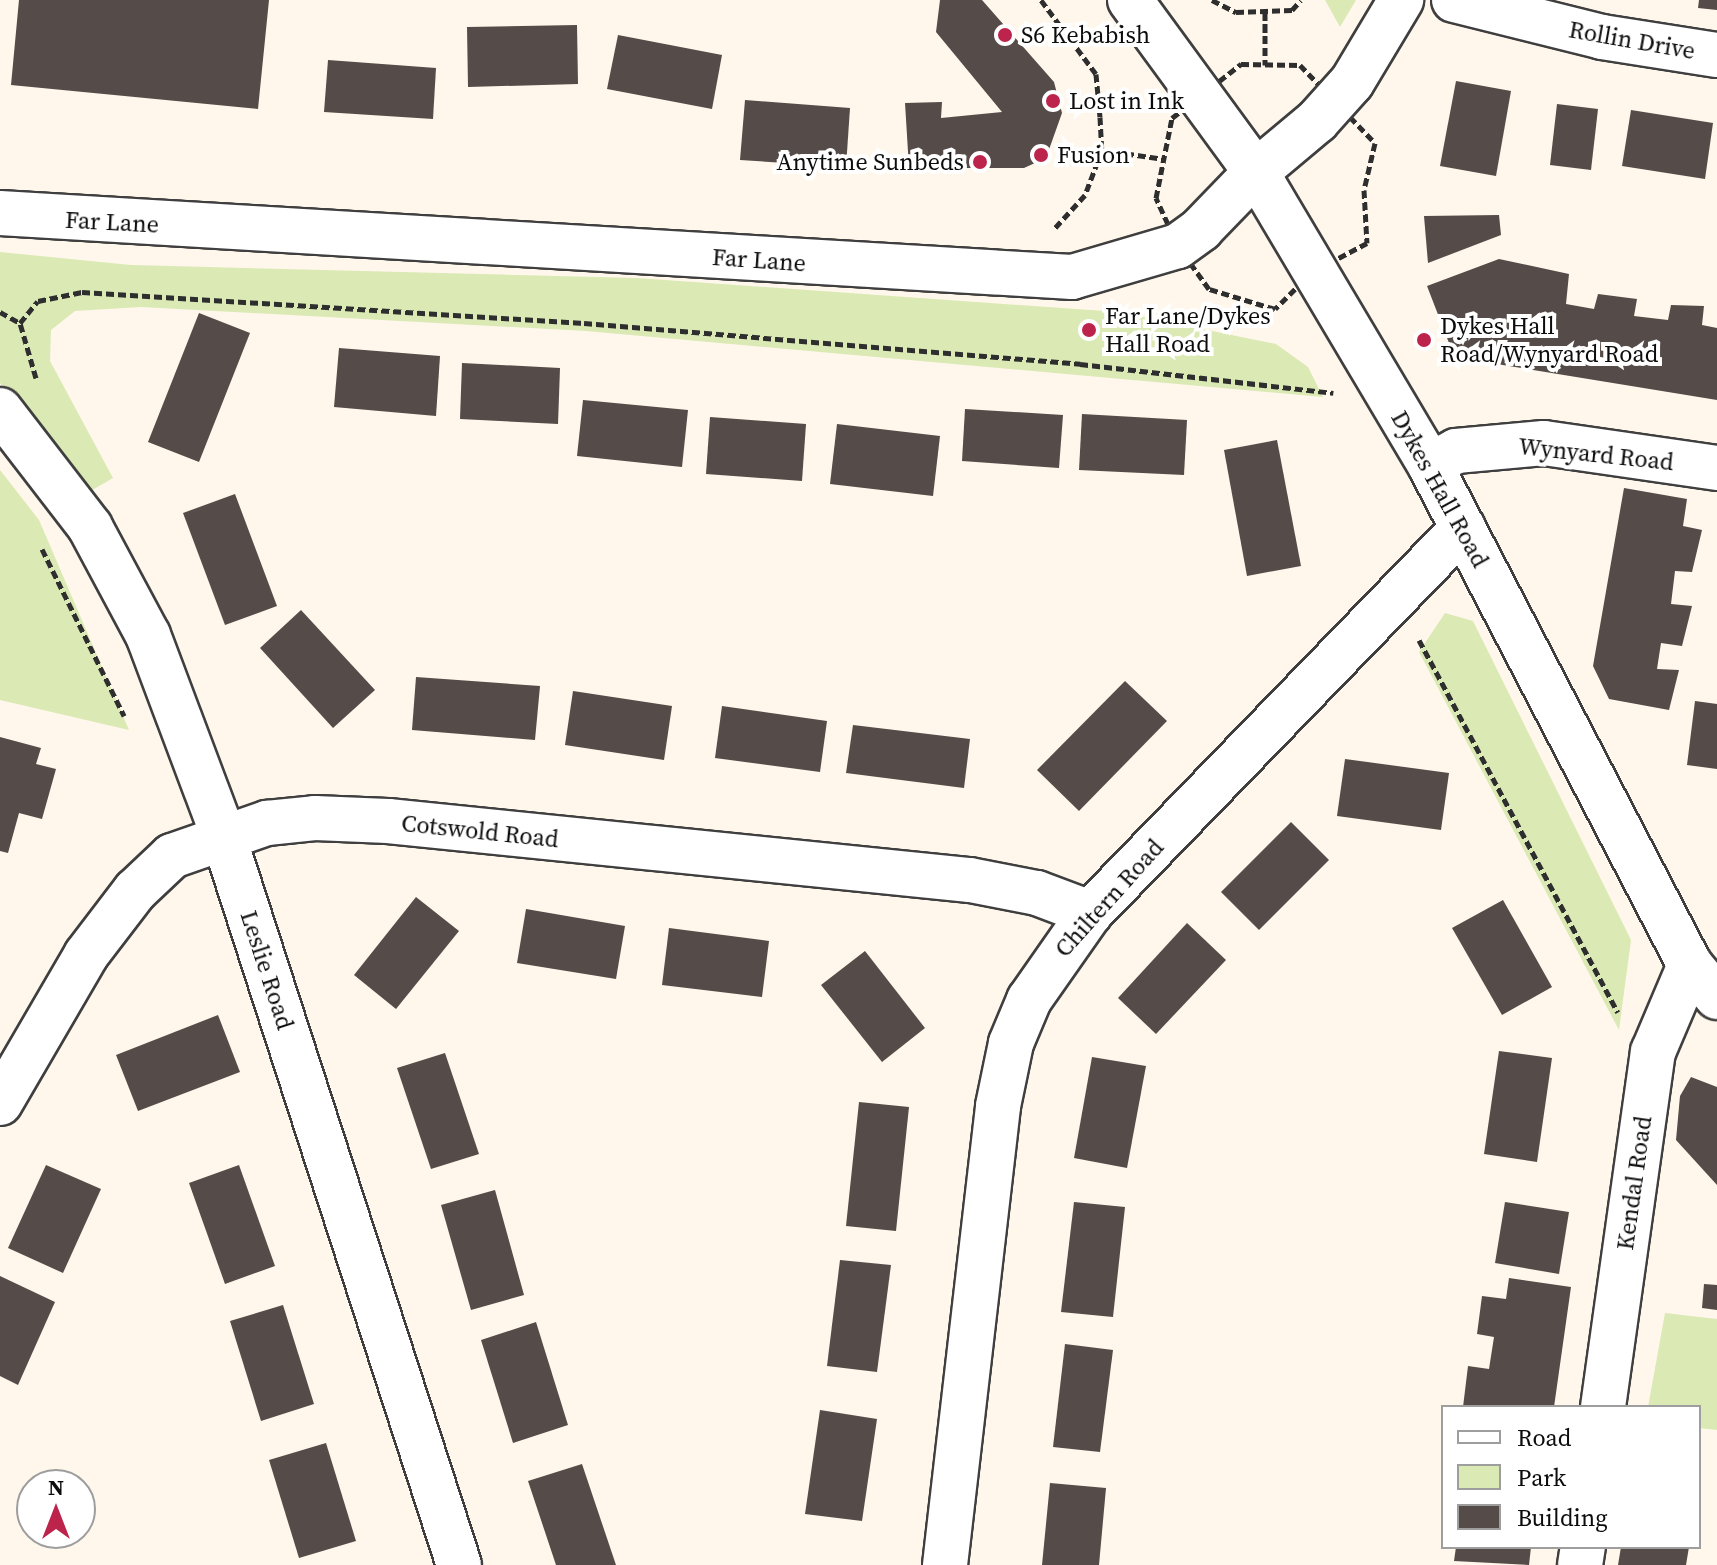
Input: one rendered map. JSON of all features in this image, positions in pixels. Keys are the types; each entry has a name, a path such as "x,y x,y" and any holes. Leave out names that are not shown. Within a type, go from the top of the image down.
{"street":[{"name":"Dykes Hall Road","path":"1130,0 1256,172 1430,465 1704,981"},
{"name":"Far Lane","path":"0,213 1010,277 1072,277 1151,258 1201,229 1256,172 1317,121 1352,82 1401,0"},
{"name":"Rollin Drive","path":"1454,0 1602,37 1717,55"},
{"name":"Leslie Road","path":"0,410 90,527 148,635 223,835 459,1565"},
{"name":"Wynyard Road","path":"1430,465 1456,451 1544,443 1717,468"},
{"name":"Chiltern Road","path":"945,1565 998,1106 1011,1043 1045,971 1090,913 1463,528"},
{"name":"Cotswold Road","path":"0,1103 86,955 135,891 172,856 223,835 315,818 388,821 970,880 1037,893 1090,913"},
{"name":"Kendal Road","path":"1603,1405 1653,1052 1704,981"}],"path":[{"path":"1010,277 1085,195 1102,150 1096,74 1041,0"},
{"path":"1212,0 1236,12 1292,10 1301,0"},
{"path":"1265,12 1265,65"},
{"path":"1102,150 1164,159"},
{"path":"20,323 38,301 82,292 171,294 1065,362 1390,399"},
{"path":"0,312 20,323 38,385"},
{"path":"41,545 127,723"},
{"path":"1397,599 1610,1004 1653,1052"}],"green space":[{"path":"1325,0 1356,0 1340,27"},
{"path":"0,252 131,265 637,278 1119,312 1276,344 1308,367 1323,397 586,331 141,307 75,311 51,330 50,361 113,478 87,493 0,383"},
{"path":"0,470 39,520 129,730 0,700"},
{"path":"1445,613 1473,621 1631,940 1619,1030 1419,652"},
{"path":"1665,1313 1717,1319 1717,1430 1701,1428 1701,1405 1648,1405"}],"building":[{"path":"19,0 269,0 258,109 11,85"},
{"path":"940,0 982,0 1054,82 1062,113 1046,158 1024,168 909,168 905,103 942,102 941,118 1002,112 936,32"},
{"path":"1699,0 1717,0 1717,10 1698,8"},
{"path":"577,25 578,84 468,87 467,27"},
{"path":"618,35 722,55 712,109 607,89"},
{"path":"328,60 436,68 433,119 324,112"},
{"path":"1456,81 1511,91 1496,176 1440,166"},
{"path":"745,100 850,108 846,167 740,160"},
{"path":"1557,104 1598,109 1591,170 1550,165"},
{"path":"1631,110 1713,123 1705,179 1622,166"},
{"path":"1499,215 1501,235 1428,263 1424,216"},
{"path":"1499,259 1569,274 1566,304 1594,309 1598,294 1637,299 1634,316 1668,320 1671,305 1704,306 1702,325 1717,328 1717,400 1466,359 1449,343 1427,286"},
{"path":"199,313 250,333 199,462 148,442"},
{"path":"339,348 440,356 436,416 334,407"},
{"path":"462,363 560,368 558,424 460,419"},
{"path":"583,400 688,410 682,467 577,456"},
{"path":"965,409 1063,415 1059,468 962,461"},
{"path":"1082,414 1187,420 1184,475 1079,470"},
{"path":"710,417 806,424 802,481 706,474"},
{"path":"837,424 940,436 933,496 830,484"},
{"path":"1277,440 1301,566 1247,576 1224,450"},
{"path":"1624,488 1687,499 1683,526 1702,530 1692,572 1675,571 1671,604 1692,606 1682,646 1661,643 1657,669 1679,670 1669,710 1609,699 1593,666"},
{"path":"235,494 277,606 225,625 183,513"},
{"path":"301,610 375,690 333,728 260,648"},
{"path":"416,677 540,686 535,740 412,730"},
{"path":"1125,681 1167,721 1079,811 1037,770"},
{"path":"573,691 672,706 664,760 565,745"},
{"path":"1695,701 1717,704 1717,769 1687,765"},
{"path":"722,706 827,721 820,772 715,758"},
{"path":"853,725 970,739 964,788 846,773"},
{"path":"0,737 41,748 36,764 56,769 42,819 19,813 8,853 0,851"},
{"path":"1345,759 1449,773 1441,830 1337,816"},
{"path":"1291,822 1329,860 1259,930 1221,892"},
{"path":"416,897 459,931 396,1009 354,975"},
{"path":"1503,900 1552,987 1502,1015 1452,928"},
{"path":"526,909 625,926 616,979 517,963"},
{"path":"1187,923 1226,960 1156,1034 1118,998"},
{"path":"669,928 769,941 762,997 662,985"},
{"path":"865,951 925,1028 882,1062 821,985"},
{"path":"218,1015 240,1072 138,1111 116,1055"},
{"path":"1499,1051 1552,1058 1537,1162 1484,1154"},
{"path":"445,1053 479,1154 431,1169 397,1068"},
{"path":"1092,1057 1146,1066 1127,1168 1074,1158"},
{"path":"1691,1077 1717,1087 1717,1185 1676,1140 1680,1096"},
{"path":"859,1102 909,1107 896,1231 846,1226"},
{"path":"46,1165 101,1189 63,1273 8,1248"},
{"path":"239,1165 275,1266 225,1284 189,1183"},
{"path":"495,1190 524,1295 471,1310 441,1205"},
{"path":"1074,1202 1125,1207 1113,1317 1061,1312"},
{"path":"1505,1202 1569,1212 1559,1274 1495,1263"},
{"path":"840,1260 891,1265 877,1372 827,1366"},
{"path":"0,1276 55,1302 18,1385 0,1376"},
{"path":"1509,1278 1571,1287 1554,1405 1463,1405 1468,1366 1489,1369 1494,1337 1477,1334 1482,1296 1506,1299"},
{"path":"1704,1284 1717,1285 1717,1310 1702,1308"},
{"path":"283,1305 314,1404 261,1421 230,1321"},
{"path":"536,1322 568,1425 513,1443 481,1340"},
{"path":"1065,1344 1113,1350 1100,1452 1053,1447"},
{"path":"820,1410 877,1419 862,1521 805,1514"},
{"path":"326,1443 356,1541 299,1558 269,1460"},
{"path":"582,1464 616,1565 556,1565 528,1481"},
{"path":"1050,1483 1106,1488 1099,1565 1042,1565"},
{"path":"1456,1549 1531,1549 1529,1565 1454,1561"},
{"path":"1621,1549 1689,1549 1686,1565 1618,1565"}],"place":[{"name":"S6 Kebabish","path":"1005,35"},
{"name":"Lost in Ink","path":"1053,101"},
{"name":"Fusion","path":"1041,155"},
{"name":"Anytime Sunbeds","path":"980,162"},
{"name":"Far Lane/Dykes Hall Road","path":"1089,330"},
{"name":"Dykes Hall Road/Wynyard Road","path":"1424,340"}]}
